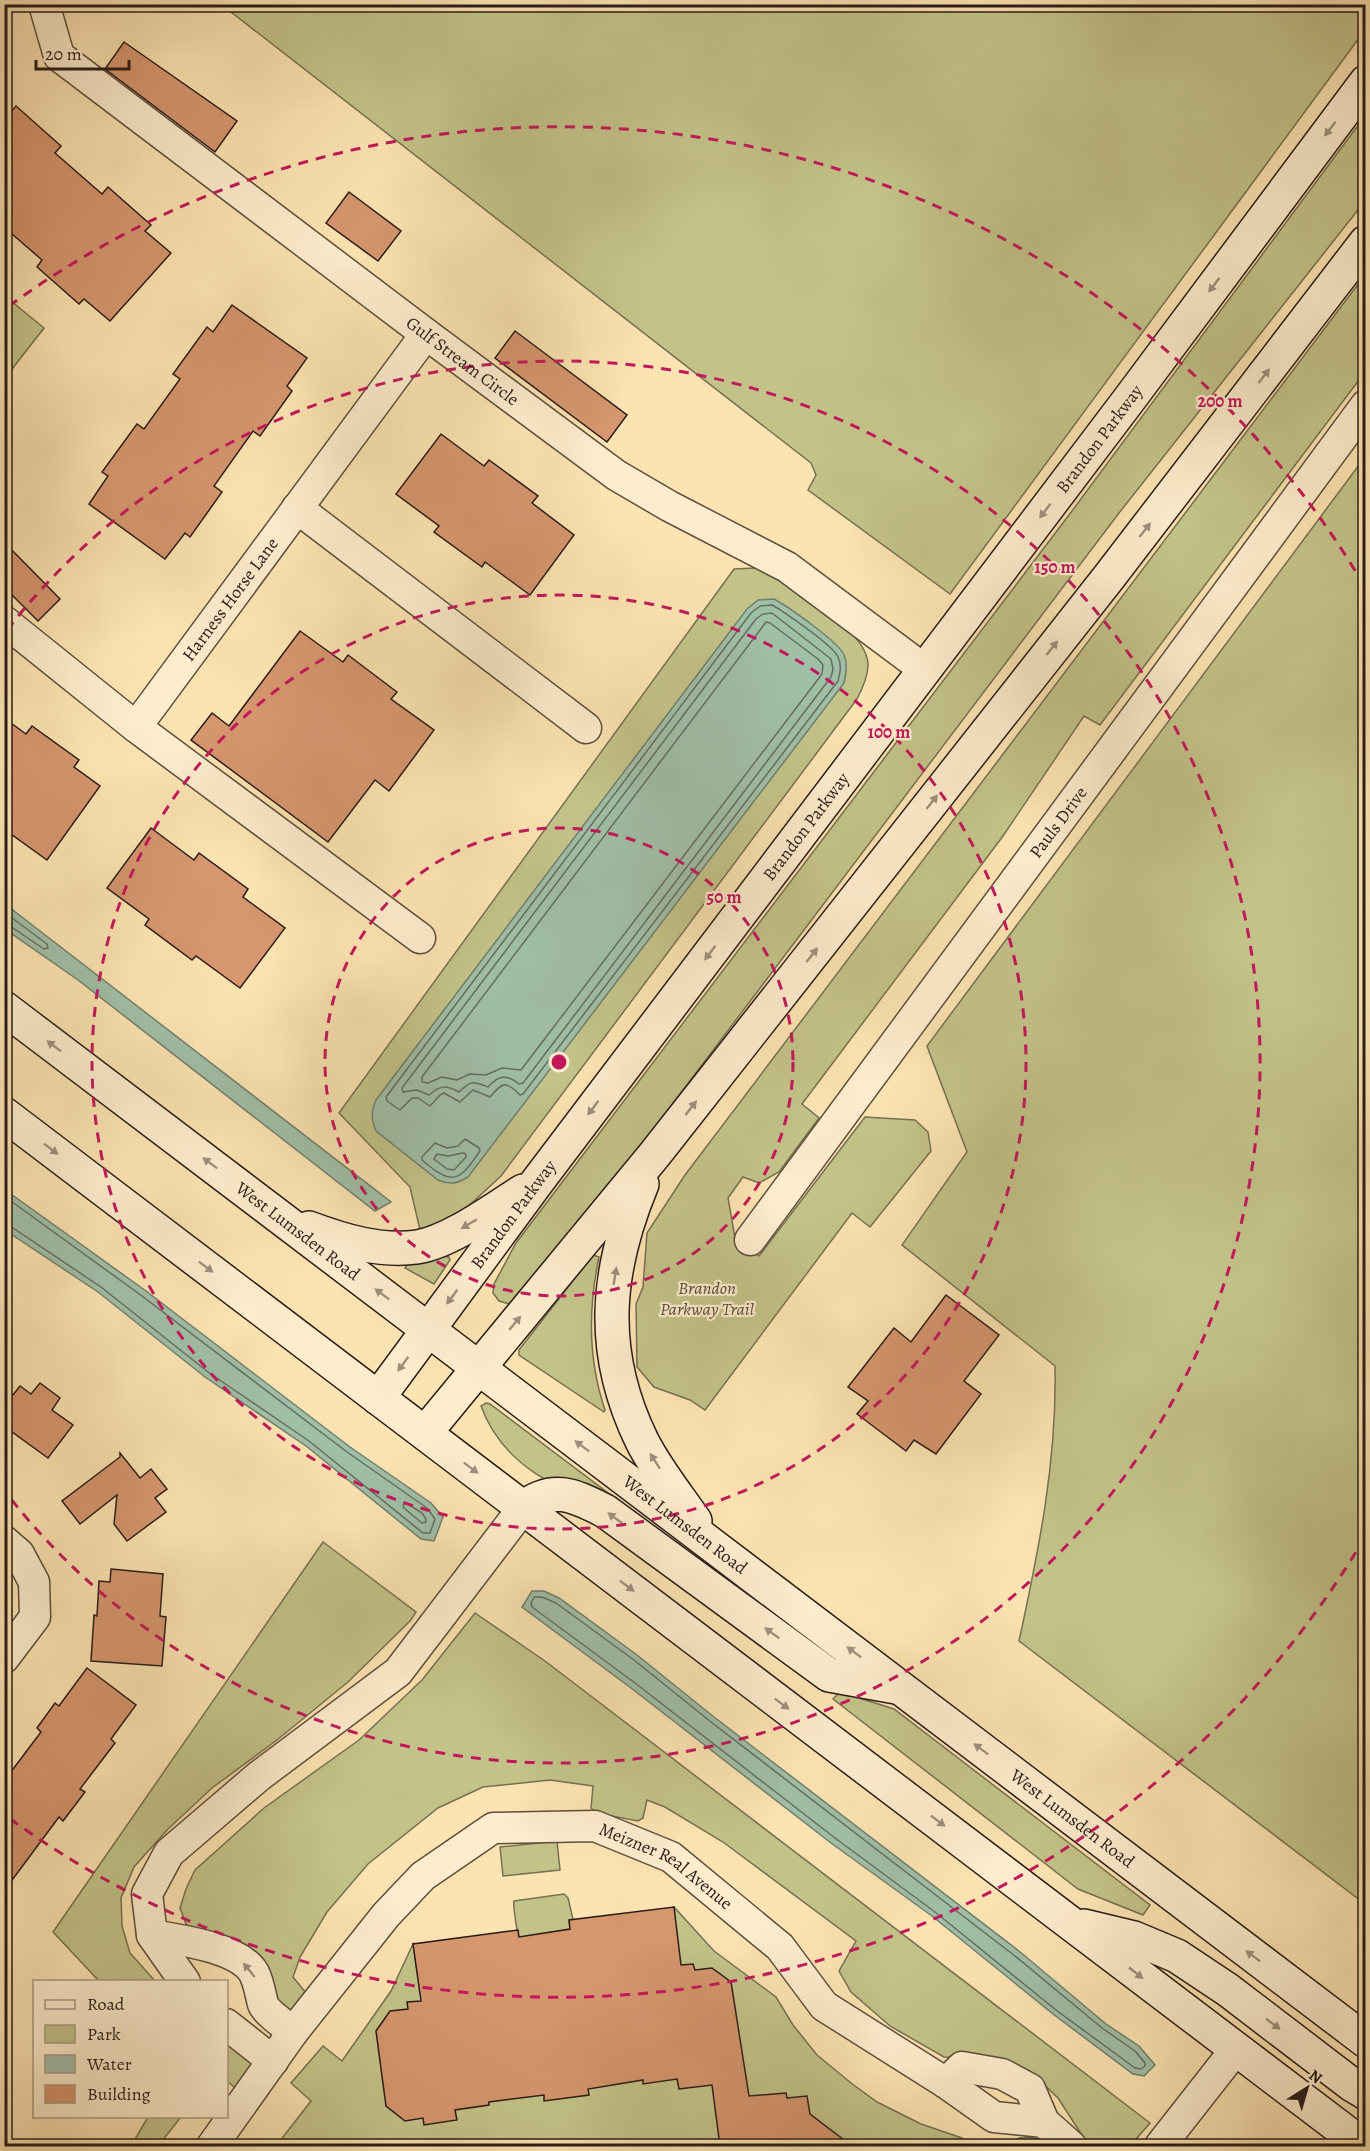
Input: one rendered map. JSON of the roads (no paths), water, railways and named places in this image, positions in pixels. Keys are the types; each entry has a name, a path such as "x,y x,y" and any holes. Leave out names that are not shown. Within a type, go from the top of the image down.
{"main road":[{"name":"Brandon Parkway","path":"378,1398 537,1182 1131,397 1365,82"},
{"path":"425,1433 655,1154 1109,577 1365,242"},
{"name":"West Lumsden Road","path":"4,1008 1365,2041"},
{"path":"4,1114 1364,2146"},
{"path":"655,1154 628,1225 617,1264 611,1324 615,1358 624,1398 643,1442 712,1544"},
{"path":"282,1217 342,1240 380,1247 418,1247 447,1236 537,1182"},
{"path":"523,1508 548,1494 572,1495 581,1499 605,1511 829,1675 900,1688"},
{"path":"1074,1924 1134,1938 1177,1956 1228,1990 1365,2093"}],"street":[{"name":"Gulf Stream Circle","path":"44,4 60,56 426,334 616,475 669,506 787,567 925,670"},
{"name":"Harness Horse Lane","path":"136,728 426,334"},
{"name":"Pauls Drive","path":"750,1240 1365,405"},
{"path":"297,508 586,728"},
{"path":"4,621 136,728 420,938"},
{"path":"184,1980 152,1935 147,1894 169,1853 259,1776 398,1672 523,1508"},
{"path":"4,1541 19,1554 34,1582 35,1617 4,1658"},
{"name":"Meizner Real Avenue","path":"212,2146 293,2032 386,1915 423,1876 493,1828 595,1826 671,1857 780,1947 824,2006 946,2083 994,2117 1044,2122"},
{"path":"152,1935 190,1941 245,1963 253,1972 261,1989 264,2006 293,2032"},
{"path":"264,2006 230,2027 273,2061"},
{"path":"1160,2146 1236,2049"},
{"path":"946,2083 962,2067 1002,2074 1030,2089 1044,2122 1071,2146"}],"water":[{"path":"774,599 812,625 840,649 846,662 844,683 468,1177 453,1183 438,1180 376,1131 372,1116 376,1100 747,609 758,600"},
{"path":"5,904 391,1202 375,1211 78,980 5,929"},
{"path":"4,1189 146,1291 350,1447 431,1503 443,1517 434,1541 421,1539 306,1446 205,1377 98,1292 5,1230"},
{"path":"532,1591 544,1591 559,1598 637,1655 714,1717 1019,1951 1106,2024 1139,2046 1155,2065 1144,2076 1133,2074 1053,2014 932,1916 831,1843 522,1607"}],"park label":[{"name":"Brandon Parkway Trail","path":"707,1298"}]}
